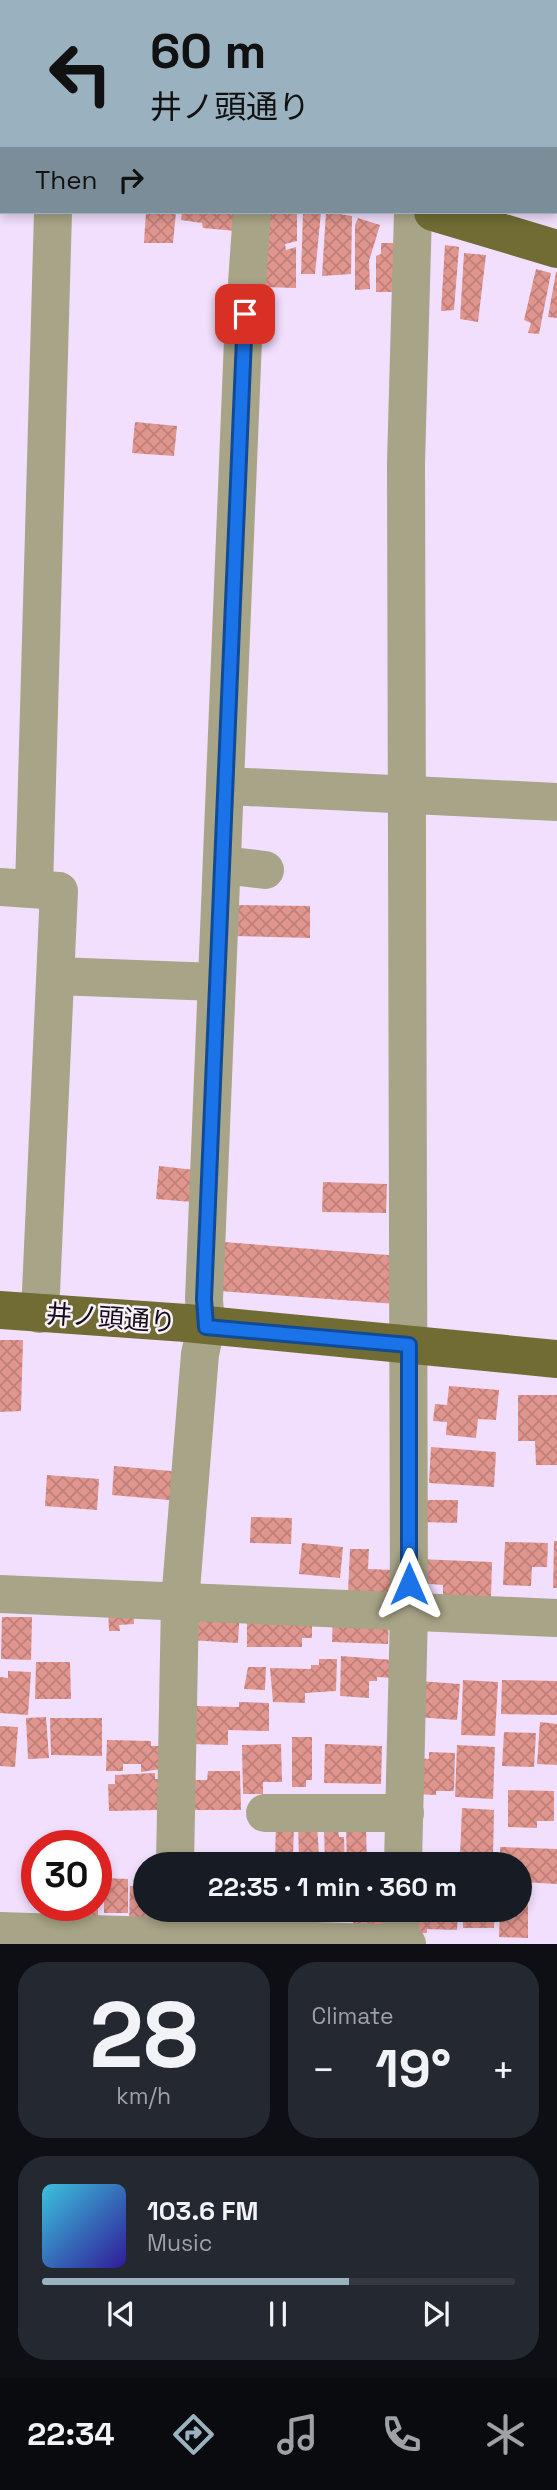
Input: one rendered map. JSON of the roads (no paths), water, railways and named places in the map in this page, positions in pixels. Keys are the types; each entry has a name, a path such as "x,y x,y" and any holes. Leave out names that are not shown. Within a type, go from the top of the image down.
{"main road":[{"path":"440,214 557,249"},
{"name":"井ノ頭通り","path":"0,1310 557,1359"}],"street":[{"path":"40,1314 59,891 17,888 53,214"},
{"path":"175,1852 180,1602 200,1354 206,1327 204,1299 216,982 227,786 243,340 252,214"},
{"path":"403,1852 410,1611 405,463 413,214"},
{"path":"227,786 557,803"},
{"path":"222,865 265,870"},
{"path":"56,975 216,982"},
{"path":"0,1594 557,1618"},
{"path":"265,1813 405,1813"},
{"path":"399,1944 400,1922"},
{"path":"0,1931 173,1930 407,1944"}]}
